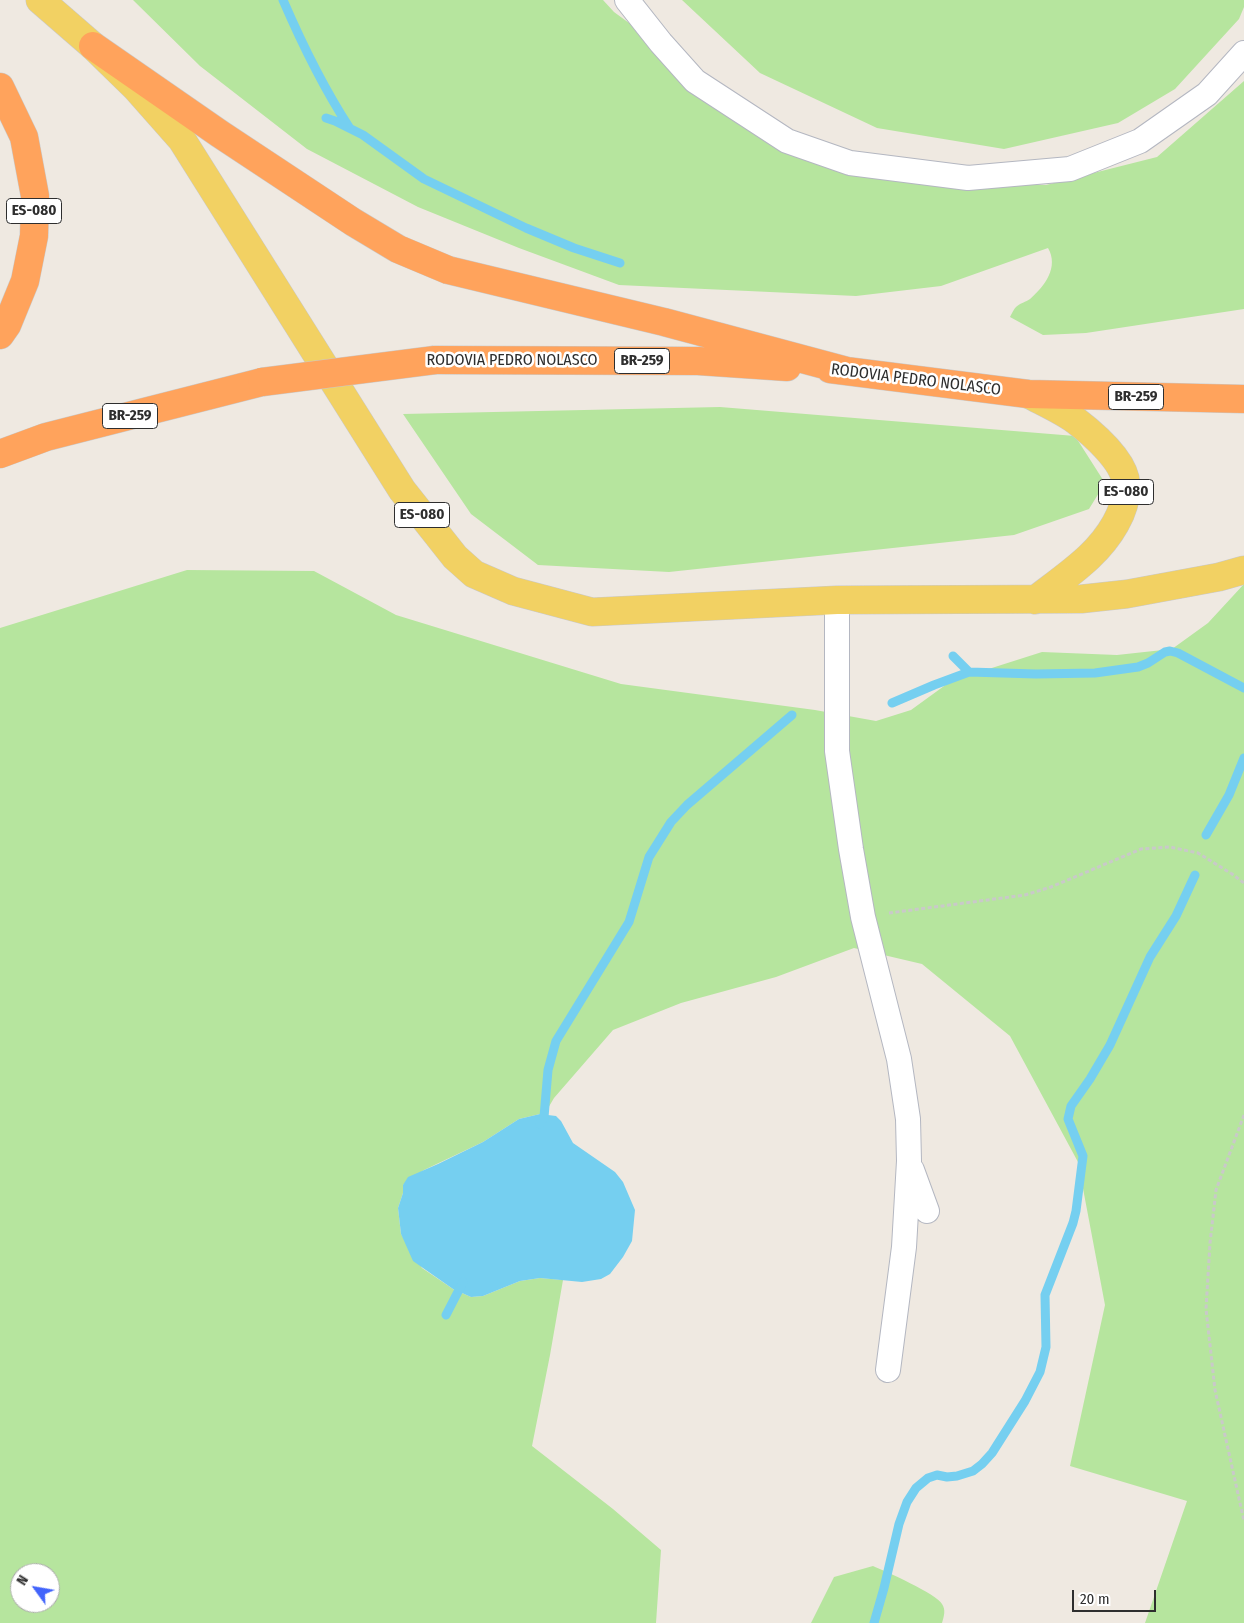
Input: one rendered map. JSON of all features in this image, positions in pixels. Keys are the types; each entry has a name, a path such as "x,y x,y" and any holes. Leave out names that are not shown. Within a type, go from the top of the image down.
{"highway":[{"name":"ES-080","path":"93,46 220,134 353,222 398,248 448,270 645,317 848,371"},
{"name":"ES-080","path":"0,87 24,137 35,196 34,236 25,281 7,325 0,335"},
{"name":"RODOVIA PEDRO NOLASCO","path":"0,454 46,437 262,382 435,360 698,361 848,371 1028,394 1244,400"}],"main road":[{"name":"ES-080","path":"40,0 93,46 136,88 182,140 402,490 455,557 474,574 513,591 592,612 837,600 1035,600 1089,557 1114,527 1125,500 1126,483 1120,465 1096,437 1073,419 1028,394"},
{"path":"1035,600 1081,599 1127,594 1219,577 1244,570"}],"street":[{"path":"627,0 661,43 695,81 787,141 850,163 968,178 1070,170 1140,141 1207,94 1244,52"},
{"path":"837,600 837,751 863,917 899,1060 908,1119 909,1161 904,1247 888,1370"},
{"path":"909,1161 927,1211"}],"path":[{"path":"863,917 1024,894 1051,887 1140,849 1170,847 1198,853 1244,883"},
{"path":"1244,1115 1216,1190 1206,1308 1215,1390 1244,1521"}],"green space":[{"path":"133,0 603,0 614,12 681,61 770,135 915,182 1046,185 1157,157 1244,81 1244,309 1086,333 1043,335 1010,317 1019,304 1036,294 1049,276 1052,262 1048,248 941,286 856,296 619,285 519,248 418,207 307,149 200,66"},
{"path":"682,0 1244,0 1244,7 1239,19 1175,89 1118,123 1004,149 877,128 760,73"},
{"path":"720,407 1075,436 1105,483 1089,509 1014,535 669,572 538,565 471,514 403,414"},
{"path":"187,570 314,571 396,615 621,684 815,710 876,721 911,710 951,681 1042,652 1117,655 1172,649 1208,623 1244,584 1244,1623 1145,1623 1187,1501 1070,1466 1105,1305 1078,1162 1010,1036 922,964 854,948 776,977 681,1003 613,1030 554,1098 544,1115 540,1114 519,1119 483,1142 424,1170 403,1185 403,1193 398,1208 401,1234 422,1268 453,1289 471,1297 483,1296 520,1281 540,1278 563,1280 532,1446 613,1509 661,1550 656,1623 0,1623 0,628"},
{"path":"873,1566 910,1583 938,1600 944,1609 942,1623 811,1623 834,1577"}],"water":[{"path":"540,1114 556,1116 561,1121 573,1143 615,1172 623,1182 635,1210 632,1241 610,1274 601,1279 582,1282 540,1278 520,1281 483,1296 471,1297 453,1289 413,1261 401,1234 398,1208 403,1193 403,1185 408,1177 483,1142 519,1119"}],"waterway":[{"path":"283,0 313,65 349,127"},
{"path":"326,118 363,135 424,179 526,228 574,248 620,263"},
{"path":"892,703 969,672 1095,673 1138,667 1170,651 1178,653 1244,688"},
{"path":"953,656 969,672"},
{"path":"540,1124 544,1117 548,1070 556,1041 629,922 649,857 671,822 687,805 792,715"},
{"path":"1206,835 1229,795 1244,758"},
{"path":"874,1623 899,1524 907,1502 916,1488 928,1478 937,1475 957,1476 973,1471 982,1464 992,1453 1025,1401 1040,1372 1046,1347 1045,1295 1073,1223 1083,1156 1068,1119 1071,1106 1110,1045 1150,957 1176,916 1195,875"},
{"path":"446,1315 463,1282"}]}
